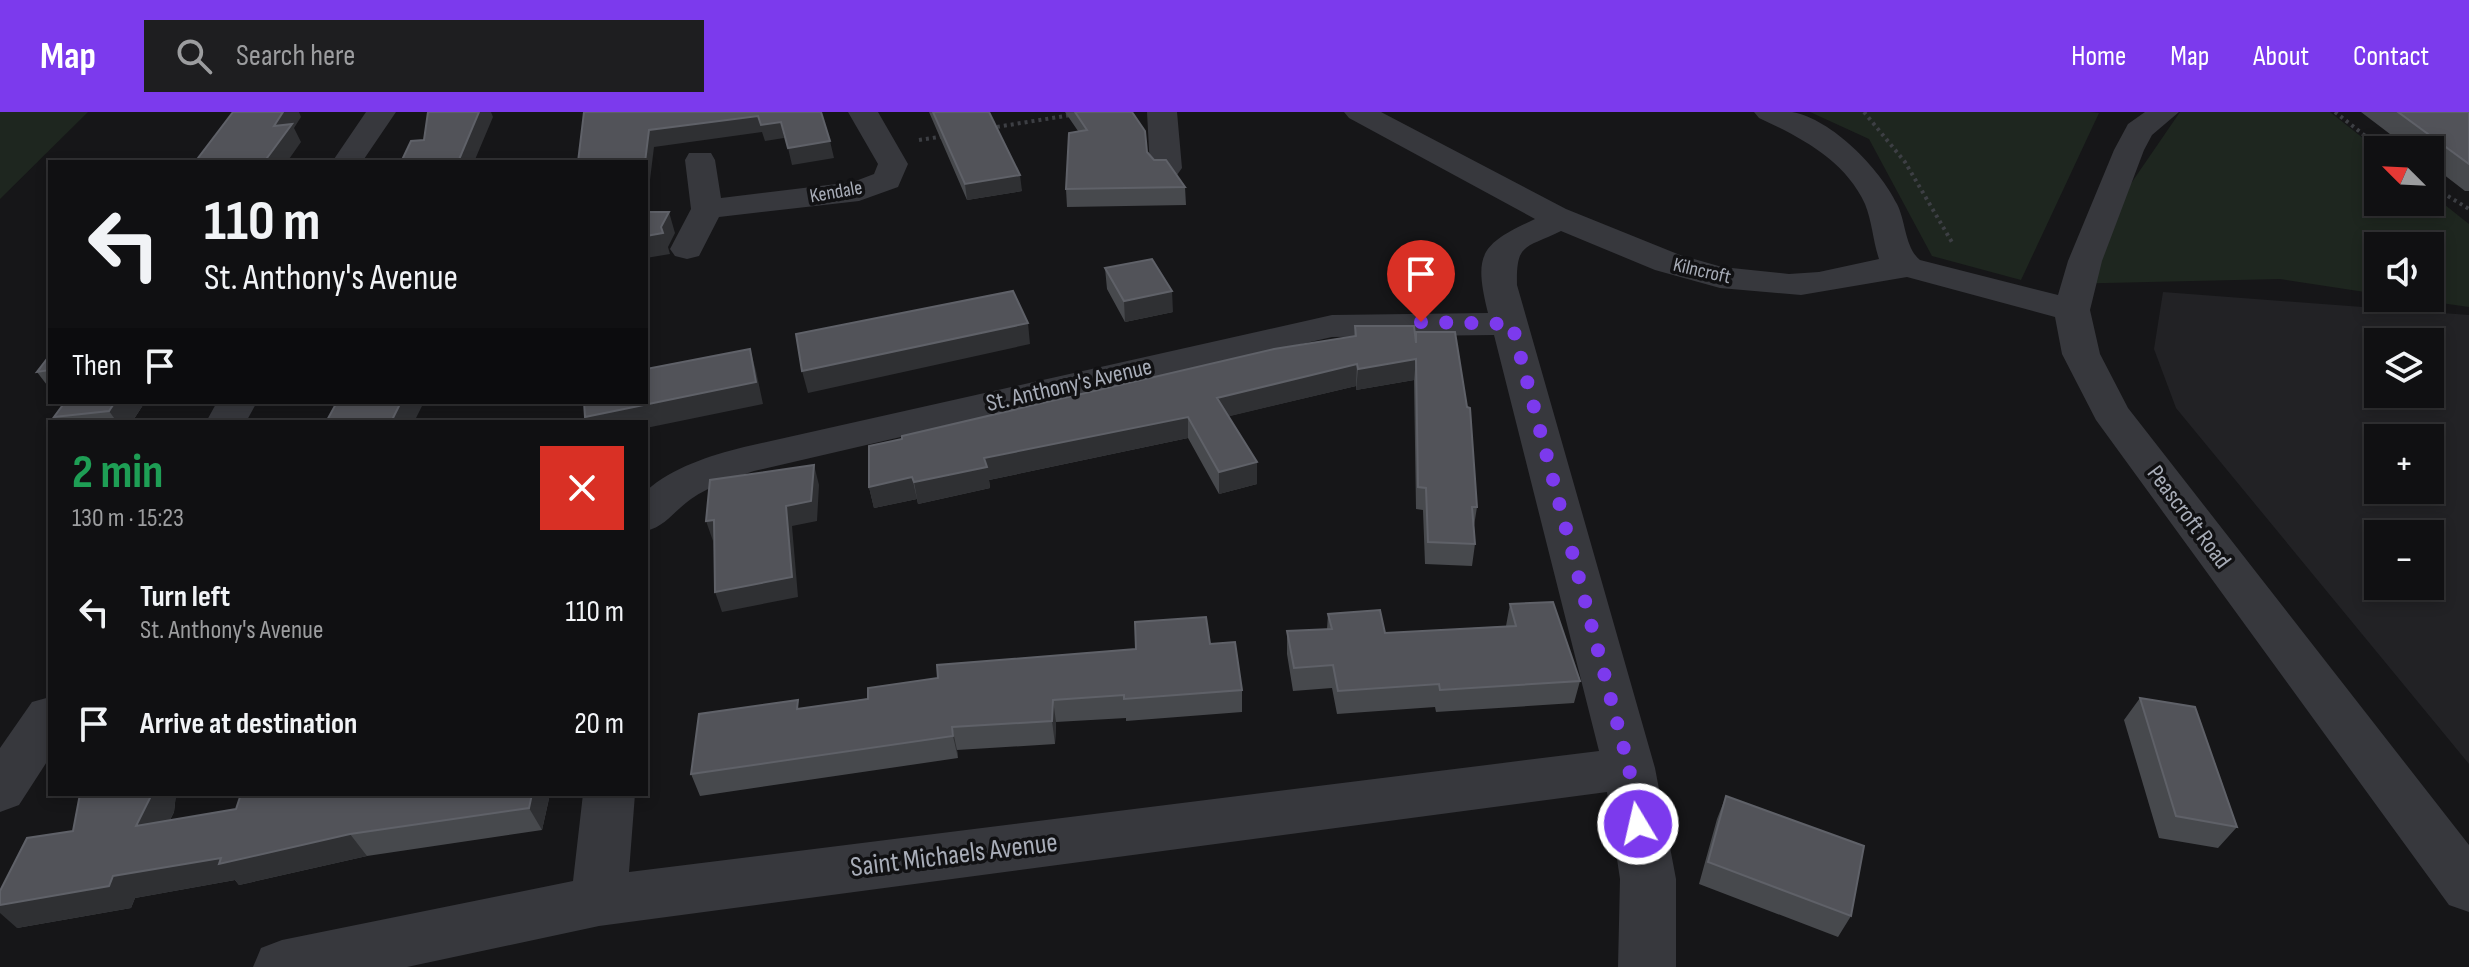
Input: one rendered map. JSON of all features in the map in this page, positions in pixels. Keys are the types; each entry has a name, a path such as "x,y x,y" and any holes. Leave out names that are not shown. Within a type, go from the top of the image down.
{"street":[{"path":"348,160 381,112"},
{"path":"863,112 885,145"},
{"path":"1162,112 1166,168"},
{"name":"Kilncroft","path":"1359,112 1563,218 1667,263 1769,284 1816,284 1884,268 1908,267 2072,310"},
{"path":"1769,112 1831,143 1859,168 1879,197 1892,230 1895,257 1908,267"},
{"name":"Peascroft Road","path":"2164,112 2139,130 2085,261 2072,310 2081,354 2110,411 2469,888"},
{"name":"Kendale","path":"707,209 859,191 887,180 893,164 885,145"},
{"path":"687,249 707,209 700,160"},
{"path":"1563,218 1510,243 1499,258 1499,285 1512,324 1629,768 1648,879 1647,967"},
{"name":"St. Anthony's Avenue","path":"648,514 662,497 693,476 744,460 1332,326 1376,323 1512,324"},
{"path":"0,790 48,719"},
{"name":"Saint Michaels Avenue","path":"282,967 599,901 1629,768"},
{"path":"599,901 609,796"}],"path":[{"path":"1864,112 1905,162 1975,283"},
{"path":"2335,112 2365,136"},
{"path":"989,129 1077,114"},
{"path":"885,145 959,133"},
{"path":"2444,194 2469,209"}],"shaded area":[{"path":"0,112 88,112 0,199"},
{"path":"1810,112 2099,113 2021,280 1932,256 1869,139"},
{"path":"2180,112 2330,112 2364,139 2364,216 2444,216 2444,204 2469,224 2469,307 2444,303 2444,232 2364,232 2364,292 2280,279 2062,284"},
{"path":"2163,292 2364,307 2364,312 2469,315 2469,764 2176,408 2154,349"}],"building":[{"path":"233,112 283,112 274,126 292,124 265,160 197,160"},
{"path":"428,112 479,112 459,160 402,160 411,141 424,140"},
{"path":"584,112 821,112 830,141 788,148 781,122 761,125 758,116 649,130 645,160 578,160"},
{"path":"933,112 989,112 1020,175 965,184"},
{"path":"1075,112 1132,112 1145,131 1147,152 1154,160 1166,160 1185,187 1066,189 1069,133 1087,130"},
{"path":"2398,112 2469,112 2469,164 2444,146 2444,136 2431,136"},
{"path":"648,212 669,212 661,227 663,233 648,236"},
{"path":"1152,259 1172,291 1124,301 1105,268"},
{"path":"1013,291 1028,323 802,371 796,334"},
{"path":"1355,326 1414,326 1416,343 1416,332 1455,332 1467,407 1470,408 1477,507 1472,507 1475,544 1428,542 1426,488 1418,487 1416,359 1358,369 1357,364 1217,398 1257,462 1219,472 1188,417 984,458 987,467 914,482 912,477 869,487 869,446 1274,349 1356,336"},
{"path":"750,349 756,382 585,417 584,404 648,404 648,369"},
{"path":"48,358 48,370 37,372"},
{"path":"64,404 114,404 109,411 54,417"},
{"path":"336,404 400,404 392,420 327,420"},
{"path":"814,465 811,501 786,506 792,577 715,592 714,520 706,521 710,480"},
{"path":"1553,602 1580,681 1440,690 1439,684 1338,691 1333,665 1294,668 1287,631 1332,629 1328,614 1380,610 1385,633 1516,626 1510,604"},
{"path":"1206,617 1210,644 1235,642 1242,690 1124,699 1124,695 1053,700 1052,721 952,727 953,736 691,774 699,714 798,700 797,709 868,699 868,688 938,678 937,665 1136,649 1135,622"},
{"path":"2140,698 2195,707 2237,827 2176,816"},
{"path":"80,796 151,796 136,826 236,809 240,796 532,796 529,808 350,834 219,864 221,858 113,876 109,886 0,905 0,891 27,838 73,831"},
{"path":"1726,796 1864,846 1851,916 1708,862"}],"route":[{"path":"1421,322 1512,324 1629,768 1638,824"}]}
